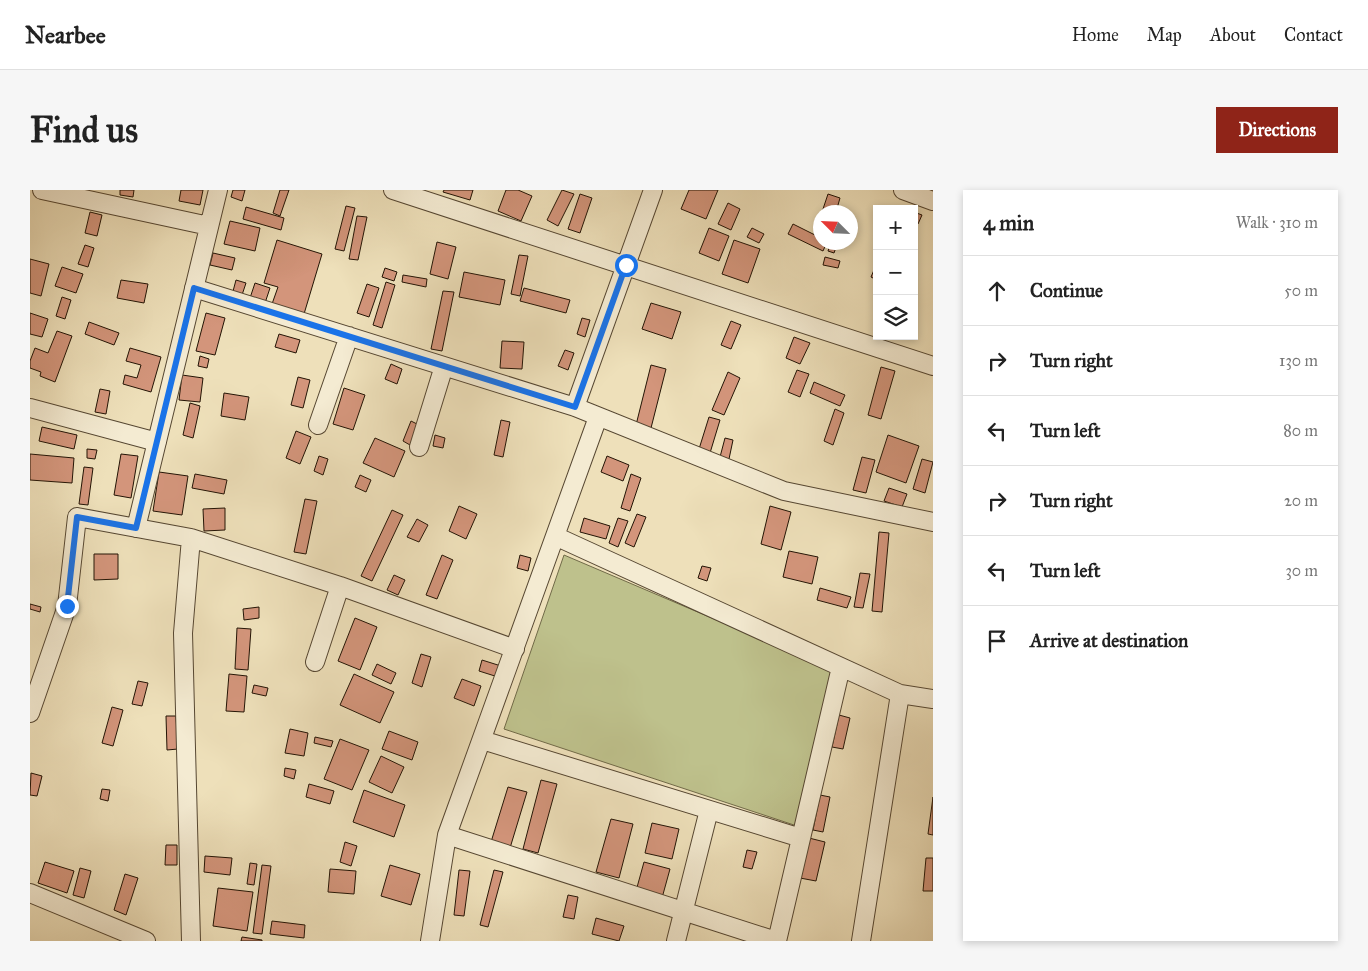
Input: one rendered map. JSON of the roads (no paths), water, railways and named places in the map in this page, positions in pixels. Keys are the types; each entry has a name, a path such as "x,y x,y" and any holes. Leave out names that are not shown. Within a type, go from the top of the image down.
{"street":[{"path":"42,190 209,226"},
{"path":"136,528 218,190"},
{"path":"393,190 933,366"},
{"path":"575,407 653,190"},
{"path":"903,190 933,201"},
{"path":"194,288 575,407 784,491 933,522"},
{"path":"318,425 349,336"},
{"path":"419,447 444,366"},
{"path":"30,408 157,442"},
{"path":"430,941 447,835 598,417"},
{"path":"30,713 67,606 77,517 191,538 340,586 515,649"},
{"path":"555,536 900,694 933,699"},
{"path":"191,538 183,633 191,941"},
{"path":"315,662 340,586"},
{"path":"447,835 776,941 841,667"},
{"path":"861,941 900,694"},
{"path":"482,740 801,838"},
{"path":"676,941 708,810"},
{"path":"30,893 146,941"}]}
